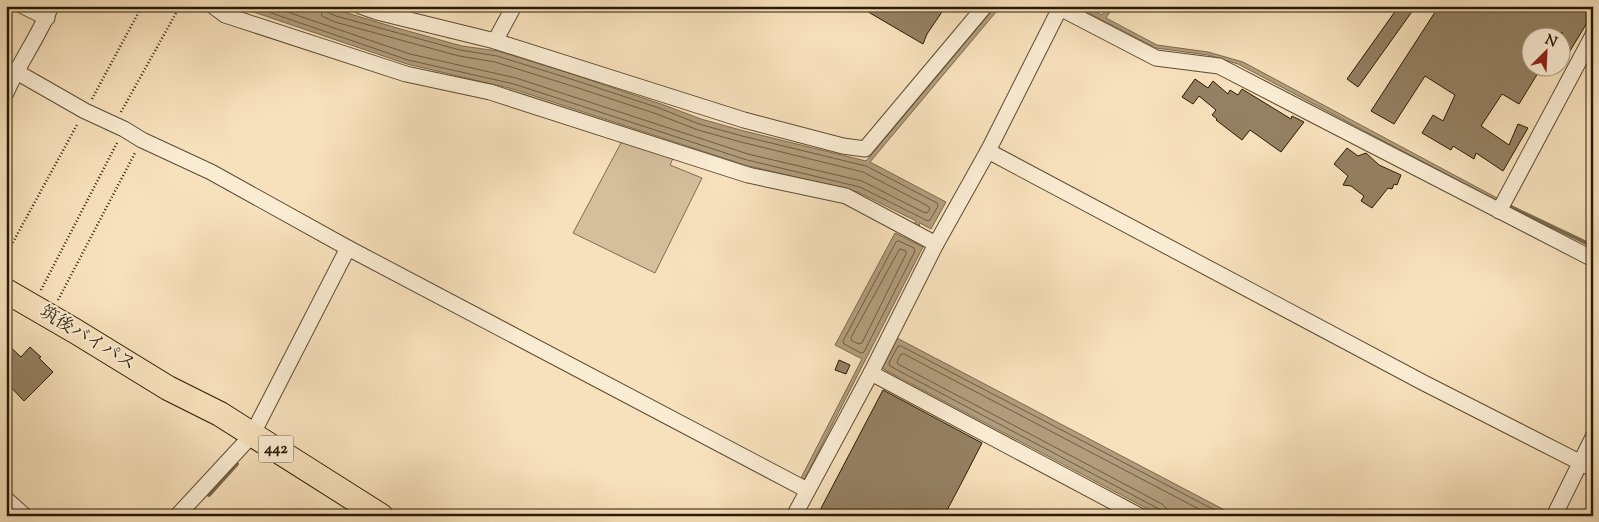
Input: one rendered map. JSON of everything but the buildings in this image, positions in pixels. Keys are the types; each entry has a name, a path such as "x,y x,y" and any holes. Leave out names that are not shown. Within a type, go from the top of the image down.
{"highway":[{"name":"筑後バイパス","path":"6,291 168,388 248,440 355,516"},
{"name":"筑後バイパス","path":"248,440 381,516"}],"street":[{"path":"213,6 225,14 406,74 490,92 748,175 846,196 936,244"},
{"path":"360,6 377,12 495,41 744,120 843,146 864,149 986,6"},
{"path":"495,41 514,6"},
{"path":"794,516 872,370 936,244 988,151 1058,7 1156,58 1219,66 1593,259"},
{"path":"6,93 39,11"},
{"path":"1499,211 1593,35"},
{"path":"15,71 87,106 142,140 211,172 348,248 807,490"},
{"path":"988,151 1415,378 1586,466"},
{"path":"177,516 248,440 348,248"},
{"path":"872,370 1140,516"},
{"path":"1554,516 1586,466 1593,437"},
{"path":"6,499 25,516"}],"path":[{"path":"6,255 142,6"},
{"path":"40,291 180,6"},
{"path":"58,300 142,140"}],"shaded area":[{"path":"622,141 674,156 670,165 702,178 655,273 573,233"}],"water":[{"path":"236,6 324,6 462,46 498,51 572,74 701,119 866,161 996,6 1001,6 870,162 946,202 931,229 920,223 919,226 914,224 916,221 858,192 745,165 513,89 407,64"},
{"path":"1075,6 1084,6 1102,15 1109,6 1114,6 1106,18 1157,45 1208,52 1243,62 1499,199 1497,201 1238,64 1208,55 1156,48"},
{"path":"895,233 923,247 804,480 801,478 862,359 835,345"},
{"path":"897,338 1236,516 1161,516 885,370 881,366"}],"waterway":[{"path":"1509,206 1593,246"},
{"path":"209,495 237,464"}]}
